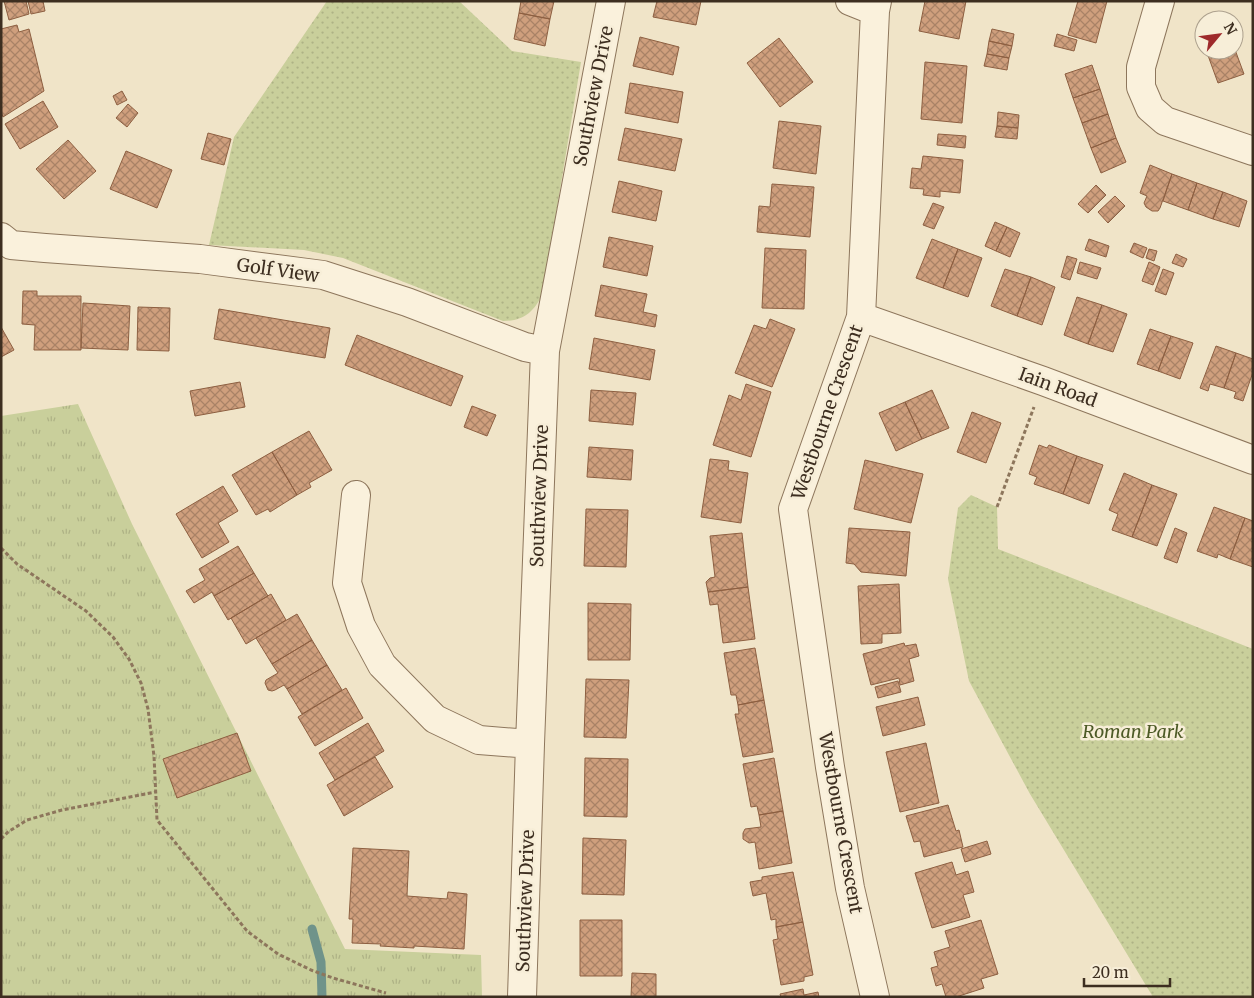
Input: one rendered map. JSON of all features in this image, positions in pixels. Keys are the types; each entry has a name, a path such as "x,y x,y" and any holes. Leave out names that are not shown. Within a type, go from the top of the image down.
{"street":[{"name":"Southview Drive","path":"522,997 545,351 611,1"},
{"path":"850,1 876,6"},
{"path":"1160,1 1141,66 1142,87 1150,108 1165,121 1253,151"},
{"name":"Westbourne Crescent","path":"875,997 850,888 831,776 793,509 861,317 876,6"},
{"name":"Golf View","path":"1,237 11,244 45,248 200,260 323,274 407,302 525,348 545,351"},
{"name":"Iain Road","path":"861,317 1043,381 1253,460"},
{"path":"356,495 347,583 361,626 382,665 435,719 479,740 530,744"}],"path":[{"path":"997,507 1043,381"},
{"path":"1,548 17,564 86,611 112,637 129,659 141,683 148,709 154,756 158,820 247,931 278,954 311,970 386,994"},
{"path":"1,839 8,832 27,820 62,810 156,792"}],"green space":[{"path":"327,1 459,1 512,51 581,62 543,293 528,314 510,321 503,321 343,258 304,250 209,245 234,137"},
{"path":"78,404 132,524 345,949 481,955 482,997 1,997 1,416"},
{"name":"Roman Park","path":"971,495 997,507 998,549 1253,649 1253,997 1153,997 1030,794 969,681 948,579 958,508"}],"building":[{"path":"4,1 26,1 29,14 9,20"},
{"path":"28,1 43,1 45,11 31,14"},
{"path":"521,1 554,1 550,19 519,13"},
{"path":"657,1 701,1 696,25 653,17"},
{"path":"925,1 966,1 959,39 919,31"},
{"path":"1078,1 1107,1 1096,43 1068,35"},
{"path":"519,13 550,19 545,46 514,39"},
{"path":"17,25 19,32 29,29 44,91 3,117 1,111 1,29"},
{"path":"992,29 1014,34 1012,46 989,41"},
{"path":"1057,34 1077,40 1074,51 1054,46"},
{"path":"640,37 679,47 673,75 633,66"},
{"path":"779,38 813,82 780,107 747,63"},
{"path":"989,41 1012,46 1009,58 987,54"},
{"path":"987,54 1009,58 1007,70 984,66"},
{"path":"1210,60 1239,60 1244,74 1218,83"},
{"path":"925,62 967,66 962,123 921,119"},
{"path":"1092,65 1100,89 1073,98 1065,74"},
{"path":"630,83 683,92 678,123 625,113"},
{"path":"1100,89 1108,114 1082,123 1073,98"},
{"path":"122,91 127,100 117,105 113,96"},
{"path":"43,101 58,127 20,149 5,124"},
{"path":"128,104 138,113 127,127 116,118"},
{"path":"998,112 1019,115 1018,128 997,126"},
{"path":"1108,114 1116,138 1091,148 1082,123"},
{"path":"779,121 821,126 816,174 773,168"},
{"path":"997,126 1018,128 1017,139 995,137"},
{"path":"625,128 682,139 675,171 618,160"},
{"path":"208,133 231,139 224,165 201,159"},
{"path":"938,134 966,136 965,148 937,145"},
{"path":"1116,138 1126,162 1101,173 1091,148"},
{"path":"68,140 96,171 64,199 36,169"},
{"path":"126,151 172,170 157,208 110,189"},
{"path":"923,156 963,160 960,193 940,191 940,197 923,195 924,189 910,188 912,168 921,169"},
{"path":"1150,165 1172,174 1158,211 1152,211 1146,207 1144,203 1147,196 1140,193"},
{"path":"1172,174 1197,183 1188,210 1163,201"},
{"path":"619,181 662,191 656,221 612,212"},
{"path":"1197,183 1223,192 1213,219 1188,210"},
{"path":"772,184 814,187 810,237 757,232 759,206 770,207"},
{"path":"1096,185 1106,195 1088,213 1078,204"},
{"path":"1223,192 1247,201 1239,227 1213,219"},
{"path":"1115,196 1125,206 1108,223 1098,212"},
{"path":"933,203 944,207 934,229 923,225"},
{"path":"995,222 1007,227 996,251 985,246"},
{"path":"1007,227 1020,233 1010,257 996,251"},
{"path":"609,237 653,246 647,276 603,267"},
{"path":"932,239 958,249 943,288 916,278"},
{"path":"1089,239 1109,246 1106,257 1085,250"},
{"path":"1134,243 1147,248 1143,258 1130,252"},
{"path":"765,248 806,250 804,309 762,308"},
{"path":"958,249 982,258 968,297 943,288"},
{"path":"1149,249 1157,251 1154,261 1146,258"},
{"path":"1176,254 1187,259 1183,267 1172,263"},
{"path":"1067,256 1077,259 1070,280 1061,277"},
{"path":"1080,262 1101,268 1097,279 1077,273"},
{"path":"1149,262 1160,267 1153,285 1142,281"},
{"path":"1005,269 1031,277 1017,316 991,306"},
{"path":"1163,269 1174,273 1166,295 1155,291"},
{"path":"1031,277 1055,287 1042,325 1017,316"},
{"path":"601,285 647,294 643,312 657,315 655,327 595,316"},
{"path":"23,291 37,291 37,296 81,296 81,350 34,350 35,325 22,324"},
{"path":"1077,297 1102,305 1088,344 1064,335"},
{"path":"83,303 130,306 128,350 81,348"},
{"path":"1102,305 1127,314 1113,352 1088,344"},
{"path":"138,307 170,308 169,351 137,350"},
{"path":"219,309 330,328 325,358 214,339"},
{"path":"770,319 795,329 772,387 735,373 754,325 766,329"},
{"path":"1,327 14,350 1,357"},
{"path":"1150,329 1171,336 1158,371 1137,364"},
{"path":"357,335 463,376 451,406 345,365"},
{"path":"1171,336 1193,343 1180,379 1158,371"},
{"path":"594,338 655,350 650,380 589,369"},
{"path":"1216,346 1236,353 1224,388 1210,384 1208,391 1200,388"},
{"path":"1236,353 1253,359 1253,372 1243,401 1234,398 1236,392 1224,388"},
{"path":"240,382 245,407 195,416 190,391"},
{"path":"746,384 771,392 751,457 713,445 729,395 741,400"},
{"path":"591,390 636,393 633,425 589,421"},
{"path":"932,390 949,428 922,439 905,402"},
{"path":"905,402 922,439 896,451 879,413"},
{"path":"472,406 496,415 487,436 464,427"},
{"path":"972,412 1001,423 986,463 957,452"},
{"path":"309,431 332,470 309,483 311,487 297,495 272,452"},
{"path":"1039,445 1047,448 1049,445 1077,456 1063,494 1034,484 1037,477 1029,474"},
{"path":"589,447 633,450 631,480 587,477"},
{"path":"272,452 297,495 270,512 268,509 256,515 232,475"},
{"path":"1077,456 1103,465 1089,504 1063,494"},
{"path":"710,459 729,461 728,470 748,473 741,523 701,517"},
{"path":"865,460 923,474 911,523 854,509"},
{"path":"1124,473 1152,485 1132,537 1112,530 1118,514 1109,510"},
{"path":"1152,485 1177,494 1157,546 1132,537"},
{"path":"223,486 238,511 218,523 229,542 202,558 176,514"},
{"path":"1214,507 1245,518 1230,559 1218,554 1217,558 1197,551"},
{"path":"586,509 628,510 626,567 584,566"},
{"path":"1245,518 1253,521 1253,567 1230,559"},
{"path":"849,528 910,532 906,576 861,572 854,564 846,563"},
{"path":"1175,528 1187,533 1177,563 1164,558"},
{"path":"742,533 748,587 708,592 706,582 710,578 715,577 710,536"},
{"path":"238,546 254,573 214,596 212,592 194,603 186,591 205,580 199,569"},
{"path":"254,573 268,596 228,620 214,596"},
{"path":"899,584 901,633 882,634 882,643 861,644 858,586"},
{"path":"748,587 755,639 723,643 718,604 710,605 708,592"},
{"path":"271,594 286,620 246,644 231,618"},
{"path":"588,603 631,604 630,660 588,660"},
{"path":"297,614 312,640 272,664 256,638"},
{"path":"312,640 327,665 287,689 284,685 272,691 268,690 265,683 266,680 278,673 272,664"},
{"path":"904,643 905,646 916,644 919,656 909,659 914,681 900,685 899,678 871,685 863,654"},
{"path":"755,648 764,700 738,705 736,695 731,695 724,653"},
{"path":"327,665 342,690 302,714 287,689"},
{"path":"586,679 629,680 626,738 584,737"},
{"path":"898,681 901,692 878,698 875,687"},
{"path":"346,688 363,718 315,746 298,717"},
{"path":"918,697 925,725 883,736 876,707"},
{"path":"764,700 773,752 743,757 735,714 739,714 738,705"},
{"path":"368,723 384,751 335,780 319,753"},
{"path":"237,733 251,771 177,798 163,759"},
{"path":"926,743 939,803 900,812 886,752"},
{"path":"375,757 393,787 344,816 327,785"},
{"path":"585,758 628,759 627,817 584,816"},
{"path":"774,758 783,811 759,815 757,806 751,807 743,764"},
{"path":"948,805 956,831 959,830 963,847 924,857 920,841 914,842 906,816"},
{"path":"783,811 792,863 759,869 755,842 749,843 743,839 743,833 745,829 761,827 759,815"},
{"path":"583,838 626,840 624,895 582,894"},
{"path":"987,841 991,854 965,862 961,849"},
{"path":"353,848 409,851 407,896 447,899 448,892 467,894 464,949 414,946 414,948 352,943 353,919 349,919"},
{"path":"952,862 956,875 968,871 974,892 963,895 970,917 932,928 915,873"},
{"path":"793,872 803,922 776,927 776,919 771,920 766,893 753,896 750,882 762,880 762,877"},
{"path":"580,920 622,920 622,976 580,976"},
{"path":"981,920 998,974 981,979 984,988 956,997 946,997 942,984 936,986 931,968 938,966 934,952 950,947 945,931"},
{"path":"803,922 813,975 804,977 804,981 781,985 773,940 778,939 776,927"},
{"path":"632,973 656,974 656,997 631,997"},
{"path":"803,989 804,995 818,992 819,997 781,997 780,994"}],"waterway":[{"path":"312,929 321,962 322,997"}]}
